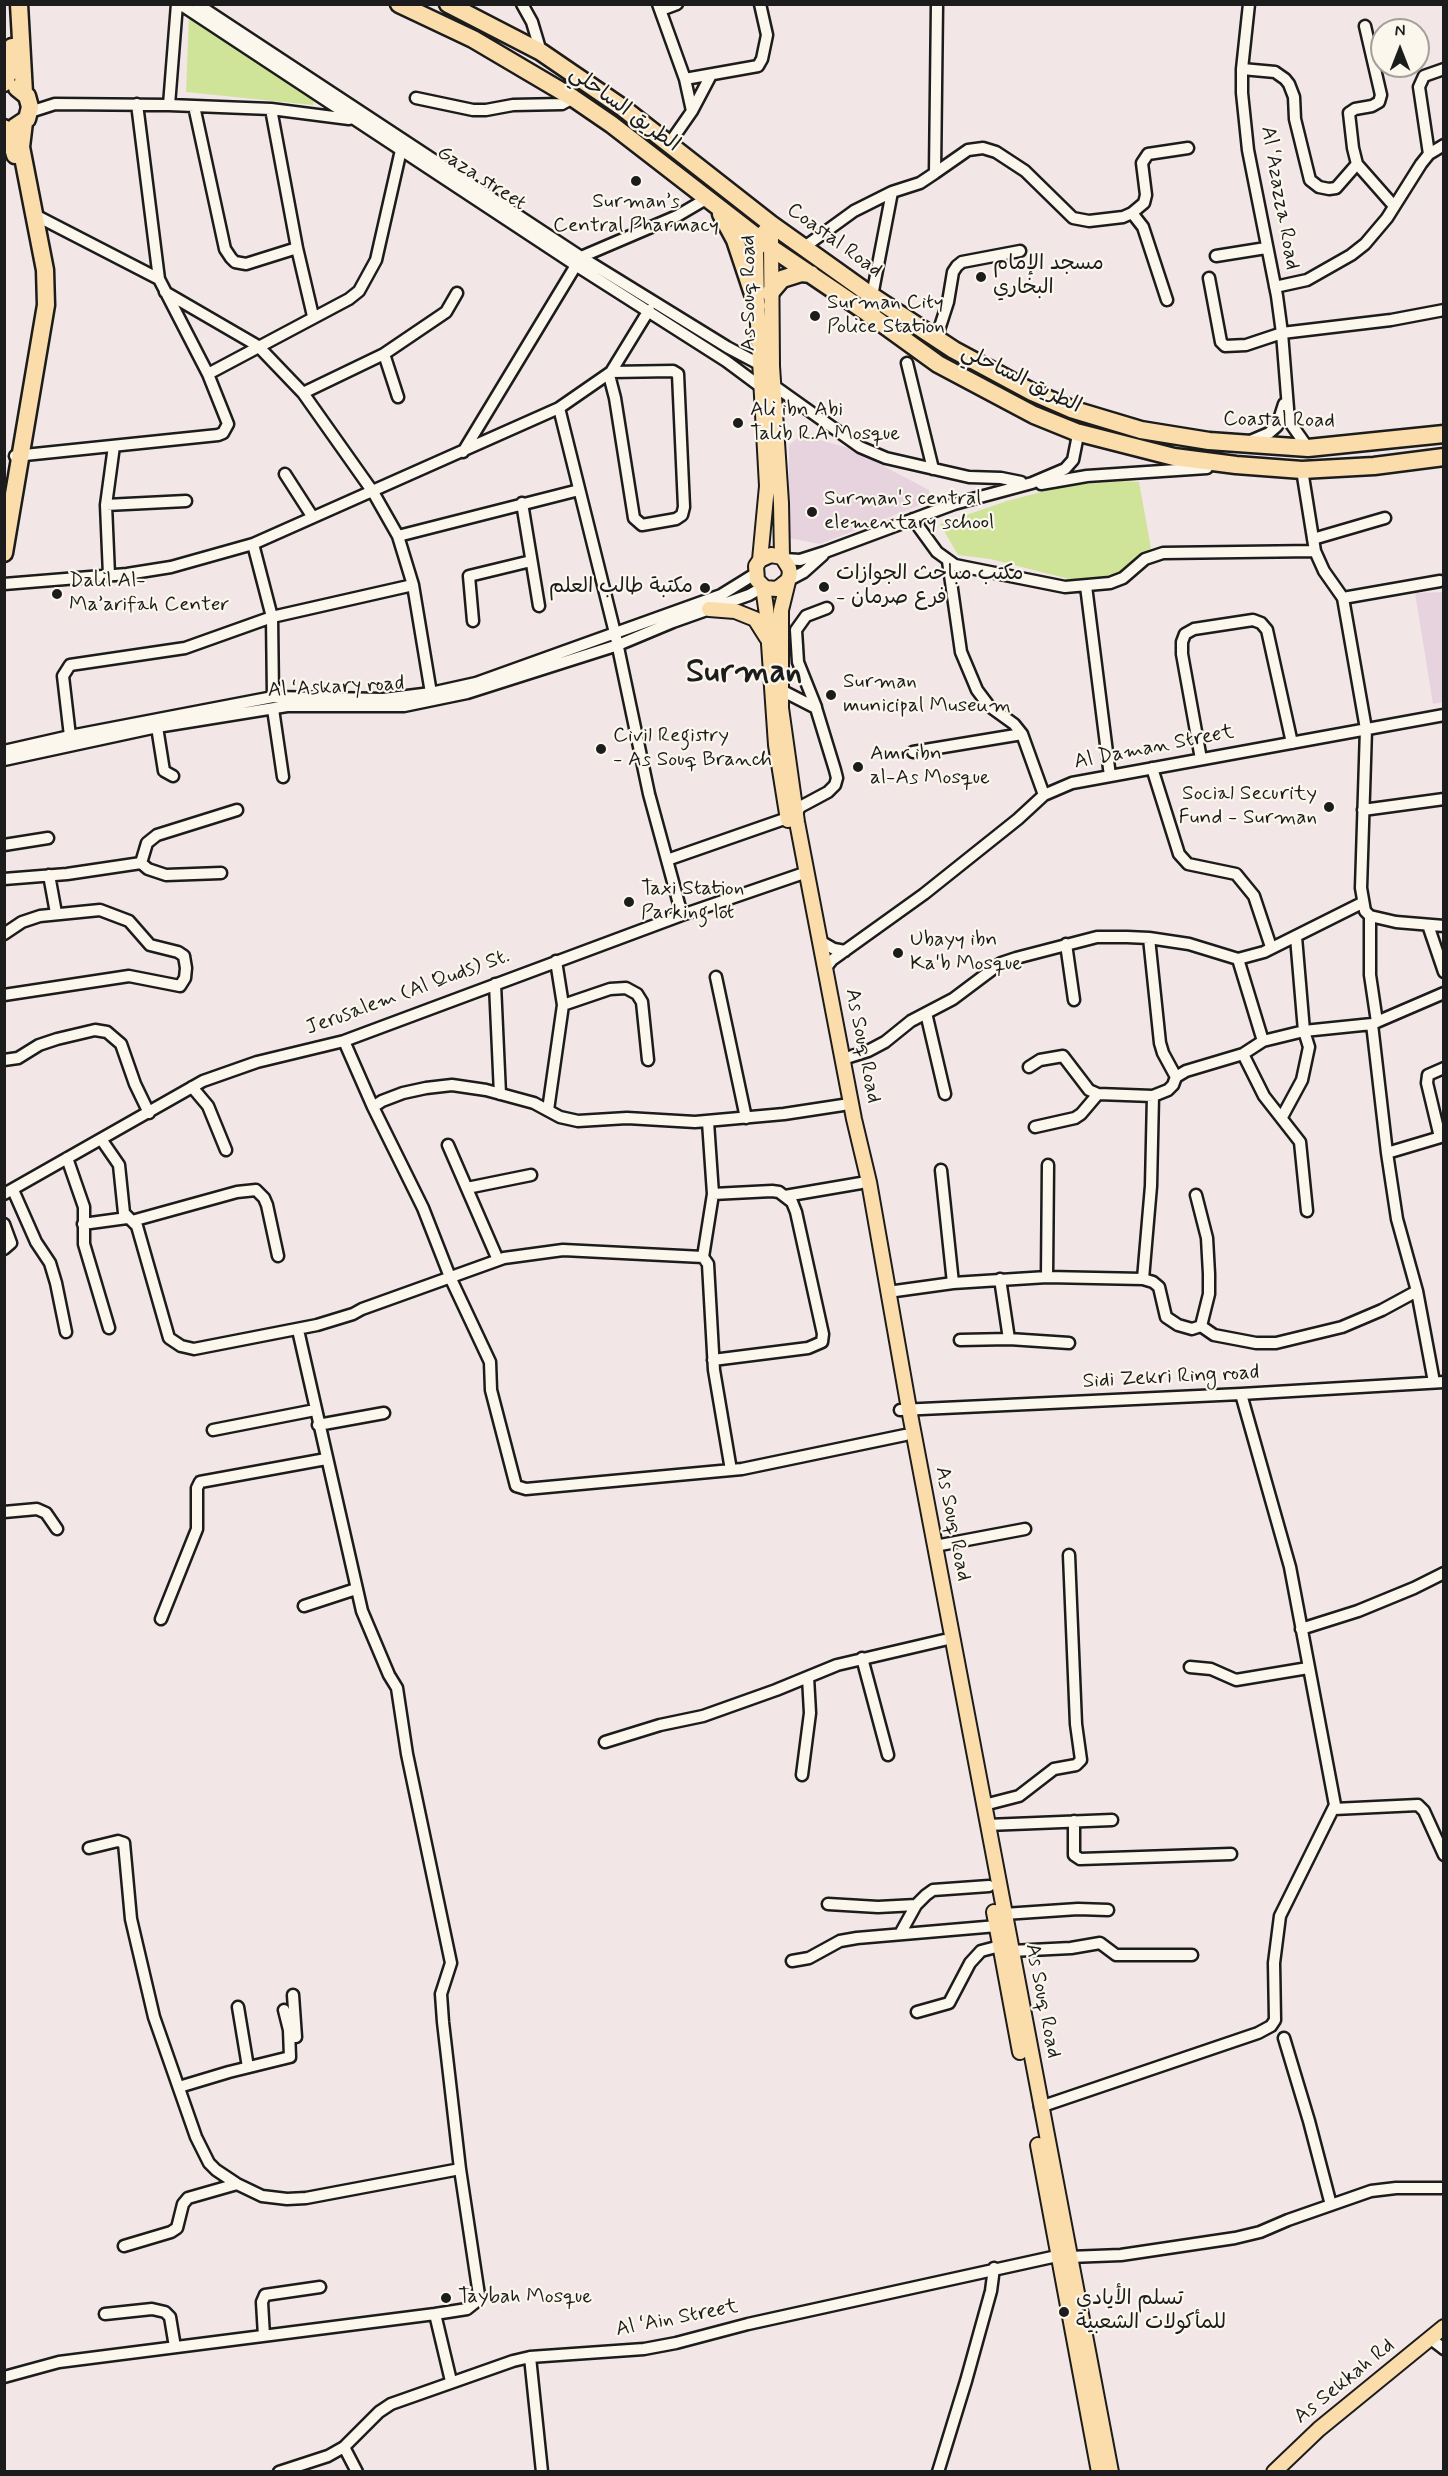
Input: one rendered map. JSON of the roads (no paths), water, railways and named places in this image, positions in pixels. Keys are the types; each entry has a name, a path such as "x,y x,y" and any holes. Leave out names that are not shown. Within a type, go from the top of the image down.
{"highway":[{"path":"10,4 12,64 4,85 15,87 26,106"},
{"path":"5,503 17,456 46,305 45,270 21,147 26,106 19,4"},
{"name":"الطريق الساحلي","path":"399,4 473,39 573,98 611,124 764,243 938,364 1034,415 1076,432 1174,457 1236,465 1302,470 1374,466 1443,457"},
{"name":"Coastal Road","path":"448,4 541,52 623,108 803,248 936,339 1032,393 1071,409 1160,434 1242,444 1308,448 1443,434"},
{"path":"4,553 39,314 40,290 14,148 4,128 14,128 26,106"},
{"path":"611,124 623,108"},
{"path":"711,203 735,240 757,306"},
{"path":"770,293 782,279 801,273 811,274"}],"main road":[{"name":"As Souq Road","path":"760,560 766,486 766,365 770,293 764,243 771,224"},
{"name":"As Souq Road","path":"764,243 756,249 757,306 766,365"},
{"name":"As Souq Road","path":"767,386 781,503 783,558"},
{"path":"771,555 783,558 790,573 787,581 777,589 763,587 755,574 760,560 771,555"},
{"name":"As Souq Road","path":"787,581 781,610 781,690 792,816"},
{"name":"As Souq Road","path":"763,587 776,745 803,874 843,1105 861,1183 904,1409 935,1546 984,1805 1005,1948 1065,2255 1111,2472"},
{"path":"709,609 735,610 755,620 766,633 768,641"},
{"name":"As Souq Road","path":"803,874 820,941 869,1182 888,1292 904,1409 905,1435 989,1886 1000,1920"},
{"name":"As Souq Road","path":"1005,1948 1040,2107 1100,2472"},
{"name":"As Sekkah Rd","path":"1274,2472 1319,2429 1443,2327"}],"street":[{"path":"169,105 178,4"},
{"name":"Gaza street","path":"178,4 354,120 579,262 727,347 766,365"},
{"name":"Gaza street","path":"197,4 366,115 649,310 860,447 886,458 969,477 1001,478 1029,483"},
{"path":"522,4 532,22 541,52"},
{"path":"677,4 660,7 685,79 692,111"},
{"path":"685,79 750,68 760,63 767,34 760,4"},
{"path":"935,173 937,4"},
{"name":"Al ‘Azazza Road","path":"1249,4 1242,69 1248,150 1275,287 1291,426 1308,448"},
{"path":"1365,26 1381,95 1379,102 1372,106 1351,110 1349,113 1357,164 1394,206"},
{"path":"1242,69 1275,72 1286,79 1294,97 1295,118 1310,180 1319,187 1336,188 1357,164"},
{"path":"1429,154 1419,87 1424,76 1443,69"},
{"path":"669,144 692,111 711,75"},
{"path":"416,98 473,110 486,110 513,105 562,104 573,98"},
{"path":"26,106 55,104"},
{"path":"26,106 137,104 271,109 354,120 366,115"},
{"path":"17,456 218,435 223,433 228,424 228,419 208,374 159,279 137,104"},
{"path":"194,106 225,249 231,258 235,262 246,264 297,248"},
{"path":"271,109 297,248 313,316"},
{"path":"1275,287 1307,280 1351,255 1365,244 1429,154 1443,145"},
{"path":"803,248 854,211 892,192 908,189 968,150 983,148 996,152 1025,171 1073,218 1089,222 1123,217 1144,203 1146,195 1142,163 1143,158 1148,154 1188,148"},
{"path":"208,374 313,316 349,299 359,291 370,274 379,248 401,150"},
{"path":"873,296 892,192"},
{"path":"462,452 579,262 677,216 711,203"},
{"path":"1132,213 1143,227 1167,300"},
{"path":"33,214 159,279"},
{"path":"1216,256 1266,248"},
{"path":"936,339 948,302 953,272 957,266 962,262 1020,251"},
{"path":"1209,278 1222,345 1246,345 1282,333 1391,320 1443,310"},
{"path":"165,291 258,346 303,393 373,492 398,537 414,585 431,693"},
{"path":"303,393 384,354 446,312 457,293"},
{"path":"4,584 171,567 253,544 559,408 610,374 649,310"},
{"path":"384,354 398,397"},
{"path":"907,363 933,469"},
{"path":"673,371 678,374 684,507 682,514 676,519 642,525 634,518 610,374 673,371"},
{"name":"Al ‘Azazza Road","path":"1242,444 1269,433 1277,426 1282,417 1286,398"},
{"path":"559,408 618,645 649,794 682,915"},
{"path":"783,558 800,560 825,552 954,504 1029,483 1069,466 1073,460 1077,440 1076,432"},
{"path":"109,575 106,505 114,446"},
{"path":"1029,483 1041,484 1087,476 1236,465"},
{"path":"1302,470 1315,551 1324,571 1342,598 1366,729 1362,903 1370,916 1396,922 1443,926"},
{"path":"285,474 312,516"},
{"path":"398,537 579,490"},
{"path":"106,505 186,501"},
{"path":"522,503 539,606"},
{"path":"1313,539 1384,518"},
{"path":"914,519 937,552 955,565 1065,587 1086,586 1116,580 1145,559 1163,553 1315,551"},
{"path":"253,544 272,617 273,703 283,777"},
{"path":"787,581 804,572 825,552"},
{"path":"473,621 469,576 531,561"},
{"path":"948,561 961,652 977,690 989,706 1014,724 1022,734 1044,795"},
{"name":"Al ‘Askary road","path":"4,751 70,736 273,703 384,699 431,693 476,683 721,595 755,574"},
{"path":"1342,598 1440,581"},
{"path":"70,736 63,676 70,665 185,648 272,617 414,585"},
{"path":"1086,586 1110,776"},
{"name":"Al ‘Askary road","path":"4,760 273,703 287,706 404,706 467,693 618,645 748,595 763,587"},
{"path":"667,860 792,816 800,807 828,792 836,783 835,770 816,707 798,662 796,630 806,616 827,608"},
{"path":"1201,759 1182,654 1185,634 1194,629 1252,620 1261,623 1267,630 1292,742"},
{"path":"781,690 816,707"},
{"name":"Al Daman Street","path":"825,969 832,960 924,894 1018,819 1044,795 1072,783 1443,715"},
{"path":"157,727 164,771 173,776"},
{"path":"913,752 1022,734"},
{"path":"1152,768 1179,854 1193,866 1236,874 1254,896 1271,947"},
{"path":"1363,810 1443,799"},
{"path":"141,863 147,843 157,835 237,810"},
{"path":"4,845 48,838"},
{"path":"4,879 141,863 148,869 166,875 221,873"},
{"name":"Jerusalem (Al Quds) St.","path":"9,1192 192,1087 257,1062 344,1041 682,915 803,874"},
{"path":"49,875 56,914"},
{"path":"843,1059 868,1051 885,1042 911,1021 952,999 1001,963 1066,944 1097,938 1149,938 1189,944 1238,959 1264,952 1362,903"},
{"path":"4,934 30,919 100,910 129,921 150,945 178,952 184,956 186,968 183,983 175,986 129,976 4,995"},
{"path":"1370,916 1370,975 1387,1153 1396,1219 1417,1291 1439,1382"},
{"path":"1428,925 1443,972"},
{"path":"1282,1117 1302,1080 1308,1047 1304,1030 1296,937"},
{"path":"1149,938 1160,1042 1163,1053 1176,1077"},
{"path":"820,941 834,949 845,951"},
{"path":"1066,944 1074,1000"},
{"path":"1238,959 1263,1041"},
{"path":"548,1110 563,1005 556,961"},
{"path":"716,977 746,1118"},
{"path":"495,984 500,1094"},
{"path":"563,1005 610,989 626,988 637,994 642,1002 648,1060"},
{"path":"1029,1067 1040,1059 1063,1056 1089,1089 1098,1094 1153,1096 1168,1090 1176,1077 1186,1071 1243,1054 1263,1041 1304,1030 1375,1023 1443,993"},
{"path":"926,1013 945,1094"},
{"path":"4,1060 18,1058 39,1045 57,1039 95,1030 107,1032 121,1044 135,1084 149,1113"},
{"path":"344,1041 372,1107 416,1192 450,1277 490,1362 491,1390 516,1486 526,1489 731,1470 905,1435"},
{"path":"1243,1054 1264,1096 1300,1142 1307,1211"},
{"path":"1387,1153 1442,1137 1427,1083 1428,1075 1443,1068"},
{"path":"372,1107 382,1101 426,1088 452,1085 534,1103 560,1117 578,1120 627,1118 708,1122 843,1105"},
{"path":"192,1087 208,1106 226,1150"},
{"path":"1035,1127 1075,1118 1098,1094"},
{"path":"1143,1279 1151,1186 1153,1096"},
{"path":"708,1122 713,1194 703,1257 708,1264 713,1360 731,1470"},
{"path":"101,1139 119,1166 124,1213 137,1227 167,1332 173,1343 194,1349 298,1330 353,1314 498,1260 533,1253 563,1250 703,1257"},
{"path":"448,1145 498,1260"},
{"path":"67,1158 84,1207 84,1244 109,1328"},
{"path":"1047,1277 1048,1165"},
{"path":"941,1170 952,1283"},
{"path":"467,1188 531,1175"},
{"path":"785,1196 861,1183"},
{"path":"83,1224 129,1219 237,1192 256,1190 267,1205 278,1256"},
{"path":"713,1194 772,1191 785,1196 792,1202 823,1334 822,1342 808,1348 713,1360"},
{"path":"9,1192 50,1263 66,1332"},
{"path":"1196,1195 1207,1238 1209,1274 1209,1294 1201,1326"},
{"path":"4,1224 11,1243 4,1249"},
{"path":"888,1292 1000,1279 1047,1277 1143,1279 1160,1287 1166,1317 1170,1321 1191,1329 1201,1326"},
{"path":"1000,1279 1009,1339"},
{"path":"1201,1326 1214,1335 1256,1343 1276,1343 1342,1327 1382,1310 1417,1291"},
{"path":"4,2377 59,2362 467,2309 477,2301 479,2295 459,2169 441,1994 451,1963 407,1754 397,1688 389,1676 362,1611 298,1330"},
{"path":"960,1341 1009,1339 1069,1343"},
{"name":"Sidi Zekri Ring road","path":"904,1409 1241,1394 1439,1382"},
{"path":"1040,2107 1258,2033 1275,2020 1274,1963 1280,1916 1334,1809 1290,1567 1241,1394"},
{"path":"213,1430 315,1410"},
{"path":"318,1425 384,1413"},
{"path":"161,1619 198,1529 197,1488 200,1482 326,1459"},
{"path":"4,1512 37,1509 46,1513 57,1529"},
{"path":"935,1546 1025,1529"},
{"path":"984,1805 1019,1796 1054,1769 1076,1765 1081,1760 1076,1724 1069,1555"},
{"path":"1301,1629 1358,1611 1414,1588 1443,1573"},
{"path":"304,1606 356,1589"},
{"path":"604,1742 660,1725 703,1716 862,1658 944,1640"},
{"path":"862,1658 888,1755"},
{"path":"1190,1667 1211,1669 1236,1680 1308,1668"},
{"path":"802,1775 810,1713 808,1677"},
{"path":"1334,1809 1418,1805 1424,1811 1443,1855"},
{"path":"987,1825 1112,1820"},
{"path":"1074,1821 1074,1855 1080,1859 1231,1854"},
{"path":"89,1848 118,1840 124,1843 131,1919 148,1997 196,2138 209,2163 216,2170 237,2184 262,2196 287,2199 306,2198 459,2169"},
{"path":"900,1934 916,1905 933,1890 989,1886"},
{"path":"828,1904 878,1907 916,1905"},
{"path":"792,1961 809,1958 840,1941 1000,1920 1061,1909 1108,1910"},
{"path":"917,2012 948,2003 970,1963 981,1951 1005,1948 1063,1949 1100,1943 1116,1955 1192,1955"},
{"path":"179,2087 296,2056 293,1995"},
{"path":"238,2007 248,2067"},
{"path":"284,2010 289,2030 290,2057"},
{"path":"1284,2038 1331,2205"},
{"path":"124,2246 171,2232 177,2228 183,2204 188,2198 237,2184"},
{"name":"Al ‘Ain Street","path":"279,2472 328,2456 344,2446 379,2412 391,2404 513,2361 530,2357 654,2347 994,2268 1065,2255 1121,2255 1235,2238 1260,2232 1371,2191 1396,2188 1443,2188"},
{"path":"938,2472 966,2381 994,2268"},
{"path":"264,2336 262,2302 266,2295 320,2287"},
{"path":"105,2314 152,2309 165,2312 170,2317 175,2348"},
{"path":"435,2314 451,2381"},
{"path":"1431,2339 1443,2349"},
{"path":"530,2357 542,2472"},
{"path":"344,2446 357,2472"}],"place":[{"name":"Surman’s Central Pharmacy","path":"636,181"},
{"name":"مسجد الإمام البخاري","path":"981,277"},
{"name":"Surman City Police Station","path":"815,316"},
{"name":"Ali ibn Abi Talib R.A Mosque","path":"738,423"},
{"name":"Surman's central elementary school","path":"812,512"},
{"name":"مكتب مباحث الجوازات - فرع صرمان","path":"824,587"},
{"name":"مكتبة طالب العلم","path":"705,588"},
{"name":"Dalil Al- Ma’arifah Center","path":"57,594"},
{"name":"Surman municipal Museum","path":"831,695"},
{"name":"Civil Registry - As Souq Branch","path":"601,749"},
{"name":"Amr ibn al-As Mosque","path":"858,767"},
{"name":"Social Security Fund - Surman","path":"1329,807"},
{"name":"Taxi Station Parking lot","path":"629,902"},
{"name":"Ubayy ibn Ka'b Mosque","path":"898,953"},
{"name":"Taybah Mosque","path":"446,2298"},
{"name":"تسلم الأيادي للمأكولات الشعبية","path":"1064,2312"}],"district":[{"name":"Surman","path":"744,674"}]}
